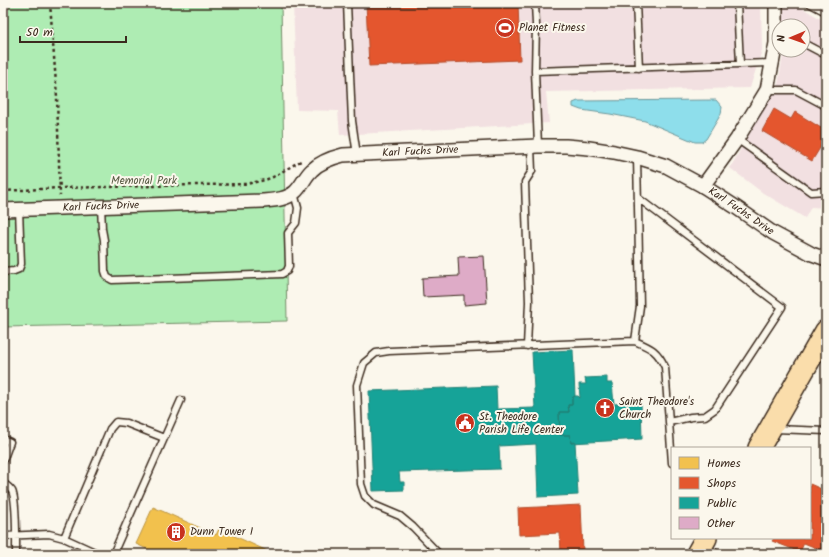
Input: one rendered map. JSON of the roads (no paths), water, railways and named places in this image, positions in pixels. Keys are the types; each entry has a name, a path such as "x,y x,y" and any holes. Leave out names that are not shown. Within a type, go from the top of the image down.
{"main road":[{"path":"759,447 826,331"}],"street":[{"path":"776,3 777,18"},
{"path":"703,186 737,139 767,90 773,58"},
{"name":"Karl Fuchs Drive","path":"3,210 275,200 294,193 312,170 331,158 342,155 566,146 614,152 666,166 703,186 773,233 812,254 826,259"}],"lane":[{"path":"347,3 352,121 357,154"},
{"path":"528,346 529,302 525,182 532,171 535,147 535,3"},
{"path":"636,3 639,68"},
{"path":"738,3 740,64"},
{"path":"809,3 826,12"},
{"path":"811,47 822,53"},
{"path":"535,71 772,63"},
{"path":"767,90 796,90 826,106"},
{"path":"737,139 811,192 826,191"},
{"path":"634,341 640,306 637,157"},
{"path":"101,206 105,271 107,277 112,280 282,274 287,271 288,266 288,233 296,223 298,208 294,193"},
{"path":"638,198 782,307 715,409 705,416 690,417 669,422"},
{"path":"3,272 19,269 21,264 19,209"},
{"path":"439,554 400,516 374,505 365,496 361,484 357,385 364,363 376,353 389,351 634,341 650,347 660,356 665,367 671,449"},
{"path":"113,554 181,400"},
{"path":"64,538 110,429 116,422 126,423 164,438"},
{"path":"769,429 826,431"},
{"path":"3,439 10,442 3,461"},
{"path":"3,483 6,484 12,491 15,500 16,554"},
{"path":"3,536 49,534 64,538 99,554"}],"water":[{"path":"716,100 722,107 721,114 706,139 702,142 695,142 645,121 581,110 573,107 573,103 578,101"}],"place":[{"name":"Planet Fitness","path":"505,28"},
{"name":"Saint Theodore's Church","path":"605,408"},
{"name":"St. Theodore Parish Life Center","path":"465,423"},
{"name":"Dunn Tower I","path":"176,532"}],"park label":[{"name":"Memorial Park","path":"144,181"}]}
